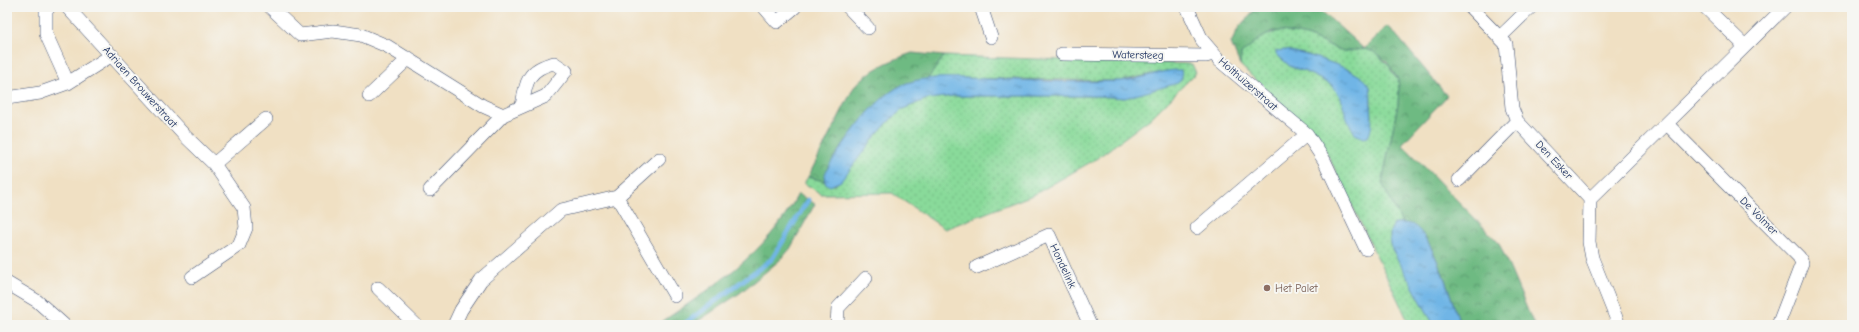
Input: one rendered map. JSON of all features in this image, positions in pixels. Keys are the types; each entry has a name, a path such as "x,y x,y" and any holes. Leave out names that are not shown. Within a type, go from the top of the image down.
{"street":[{"path":"49,7 46,11 46,34 68,83"},
{"name":"Adriaen Brouwerstraat","path":"67,7 185,136 214,164 244,208 246,228 239,245 192,277"},
{"path":"270,7 300,35 333,31 361,35 387,46 409,58 483,106 503,115"},
{"path":"764,7 777,22 795,7"},
{"path":"848,7 868,28"},
{"path":"981,7 991,37"},
{"name":"Holthuizerstraat","path":"1187,7 1202,40 1220,61 1307,134 1324,160 1366,250"},
{"name":"Den Esker","path":"1470,7 1506,44 1512,108 1517,121 1590,199"},
{"path":"1500,37 1531,7"},
{"path":"1705,7 1745,46"},
{"path":"1619,325 1592,258 1588,242 1590,199 1785,7"},
{"name":"Watersteeg","path":"1062,54 1206,56 1214,54"},
{"path":"7,98 40,93 68,83 112,55"},
{"path":"369,96 409,58"},
{"path":"430,190 503,115 522,106"},
{"path":"214,164 266,119"},
{"path":"1459,180 1517,121"},
{"name":"De Volmer","path":"1667,124 1799,257 1802,263 1778,325"},
{"path":"1197,228 1307,134"},
{"path":"454,325 461,310 481,280 560,210 617,197 659,160"},
{"path":"617,197 675,296"},
{"name":"Hondelink","path":"977,267 1049,235 1090,325"},
{"path":"837,325 838,308 866,278"},
{"path":"7,283 37,301 64,325"},
{"path":"378,288 416,325"}],"green space":[{"path":"1257,7 1317,7 1364,49 1343,51 1307,36 1282,31 1271,32 1241,54 1240,65 1231,43 1239,27"},
{"path":"1387,26 1447,96 1402,144 1499,243 1534,325 1460,325 1442,271 1429,243 1414,226 1402,223 1382,183 1398,104 1398,79 1387,62 1375,52 1364,49"},
{"path":"1282,31 1307,36 1343,51 1364,49 1375,52 1390,67 1398,79 1398,104 1382,183 1402,223 1395,223 1390,232 1390,238 1392,249 1434,325 1410,325 1323,145 1240,65 1241,54 1260,39","holes":["1286,50 1308,55 1352,71 1370,86 1372,118 1345,110 1341,98 1332,85 1304,71 1291,67 1276,54 1276,52"]},
{"path":"912,53 944,56 927,80 900,86 892,91 874,108 842,146 827,171 824,181 808,177 854,87 873,70 895,59"},
{"path":"944,56 1192,64 1196,73 1151,118 1096,159 1035,194 945,229 892,193 821,194 804,183 808,177 824,181 826,184 835,185 840,181 890,120 903,109 927,99 953,96 1098,96 1125,98 1166,71 1120,81 963,78 927,80"},
{"path":"798,194 815,204 790,249 780,260 740,293 692,325 657,325 717,283 754,252 786,215"}],"water":[{"path":"1285,50 1305,54 1331,63 1355,73 1364,79 1370,87 1371,93 1372,122 1368,137 1364,138 1355,134 1347,119 1341,98 1332,85 1304,71 1291,67 1276,54 1276,51"},
{"path":"1181,70 1182,78 1178,83 1125,98 1098,96 953,96 927,99 903,109 890,120 873,139 841,181 830,186 824,178 830,164 865,116 885,96 896,88 916,80 946,78 1102,82 1135,79 1165,71"},
{"path":"1395,223 1407,223 1413,225 1428,242 1453,302 1460,325 1434,325 1392,249 1390,232"}],"waterway":[{"path":"683,325 772,259 808,200"}],"place":[{"name":"Het Palet","path":"1267,288"}]}
